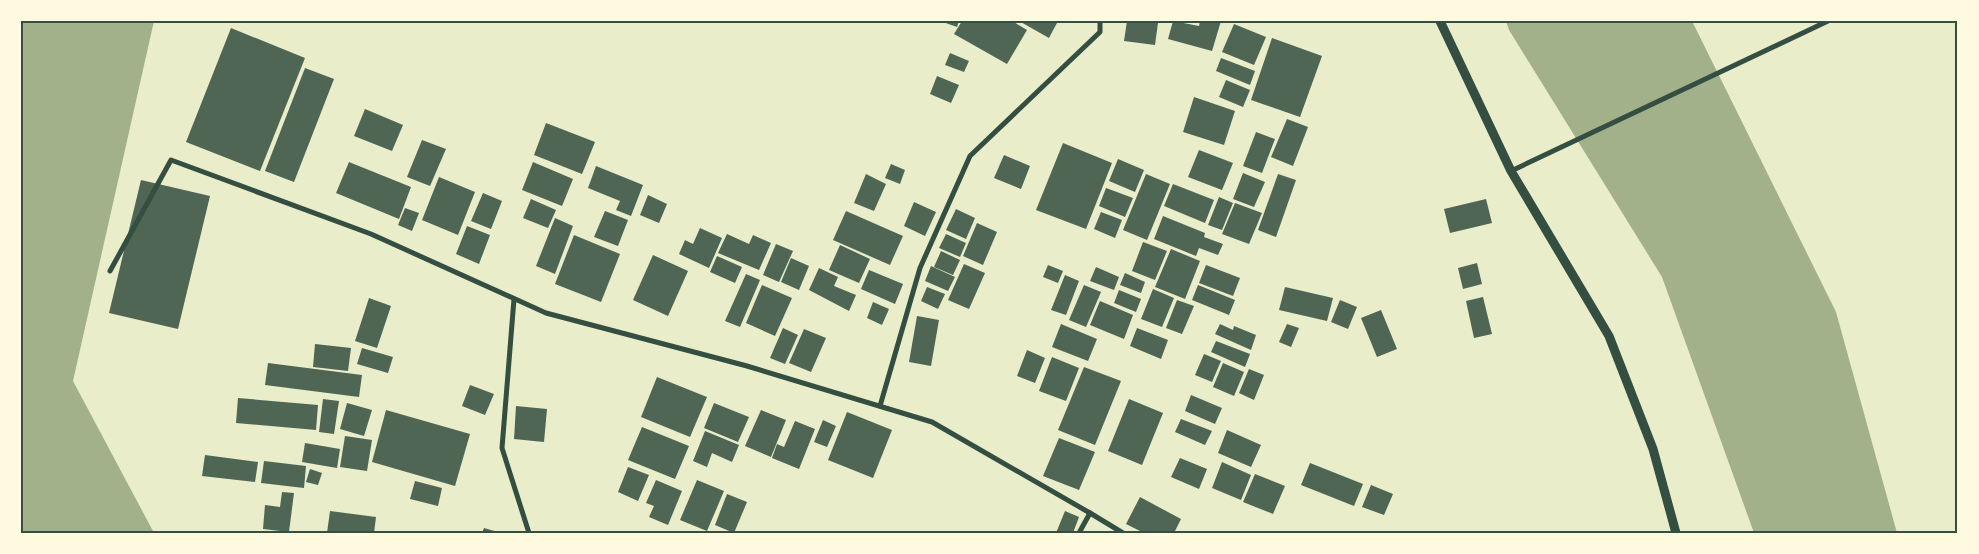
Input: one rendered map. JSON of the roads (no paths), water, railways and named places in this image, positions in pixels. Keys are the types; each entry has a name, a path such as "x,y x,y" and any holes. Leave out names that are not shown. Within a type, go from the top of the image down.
{"street":[{"path":"880,406 920,268 970,156 1100,32 1100,21"},
{"path":"1440,21 1511,170 1609,336 1653,448 1676,533"},
{"path":"1511,170 1828,21"},
{"path":"110,271 171,160 371,234 546,313 746,366 932,422 1122,533"},
{"path":"514,299 502,448 529,533"},
{"path":"1079,533 1090,513"}]}
